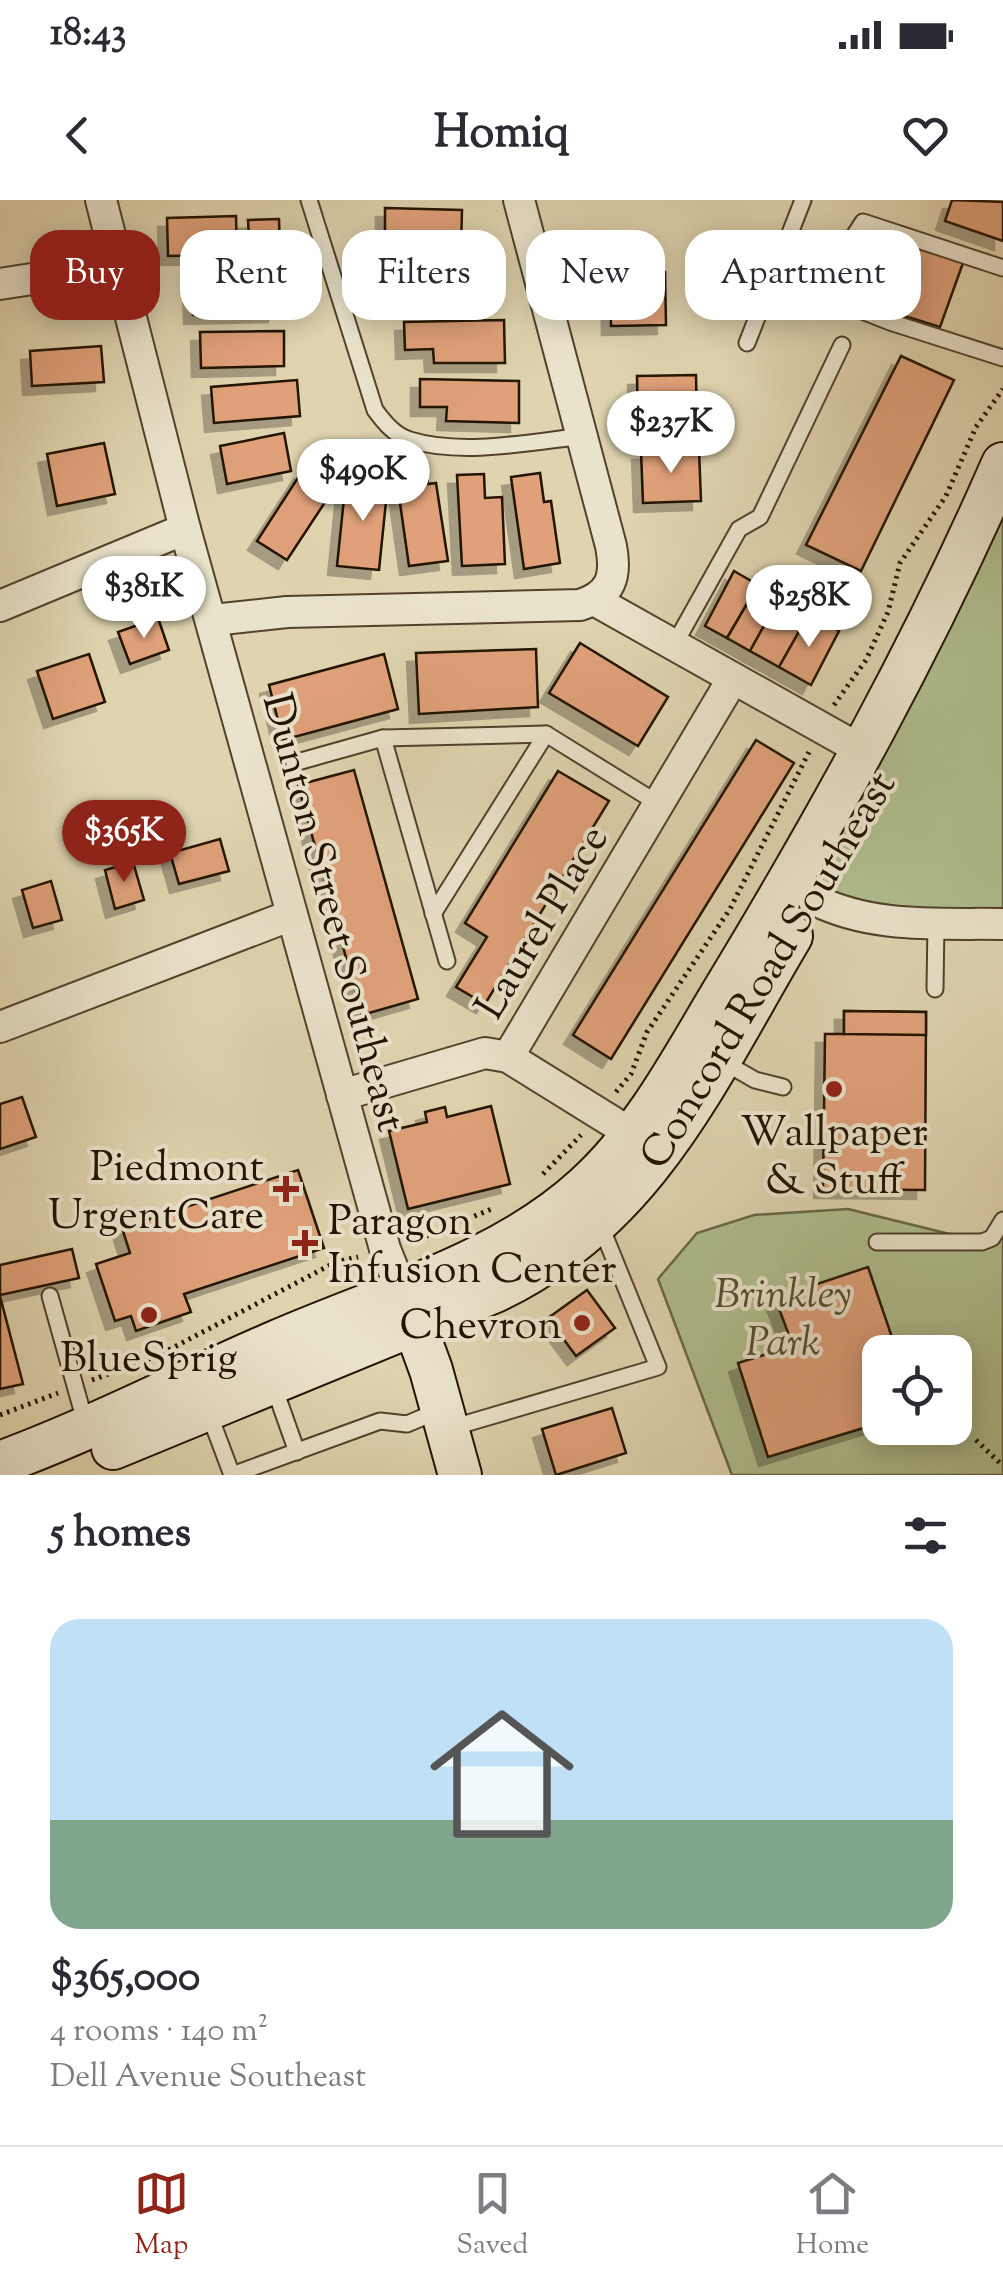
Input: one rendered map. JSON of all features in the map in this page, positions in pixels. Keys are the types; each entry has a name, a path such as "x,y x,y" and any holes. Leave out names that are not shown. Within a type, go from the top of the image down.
{"main road":[{"name":"Concord Road Southeast","path":"44,1475 273,1384 408,1307 543,1220 585,1188 632,1134 738,967 863,751 928,629 1003,464"},
{"name":"Concord Road Southeast","path":"0,1463 408,1307 510,1284 600,1224 658,1156 813,899 942,665 1003,534"},
{"path":"408,1307 460,1475"}],"street":[{"name":"Dunton Street Southeast","path":"100,200 107,230"},
{"path":"213,620 287,612 550,607 594,600 614,580 614,562 584,436 520,200"},
{"path":"0,284 30,279"},
{"name":"Dunton Street Southeast","path":"130,320 342,1095 408,1307"},
{"path":"0,606 185,528"},
{"path":"594,600 863,751"},
{"name":"Laurel Place","path":"342,1095 485,1054 508,1057 732,680"},
{"path":"813,899 846,916 1003,924"},
{"path":"0,1027 292,915"},
{"name":"Concord Road Southeast","path":"508,1057 632,1134"}],"lane":[{"path":"310,200 375,410 388,427 409,440 457,445 584,436"},
{"path":"791,230 803,200"},
{"path":"859,230 864,222 888,230"},
{"path":"921,241 1003,268"},
{"path":"747,343 756,320"},
{"path":"894,320 1003,358"},
{"path":"673,646 740,529 760,517 842,345"},
{"path":"294,763 383,738 546,734 658,804"},
{"path":"433,914 546,734"},
{"path":"383,738 446,961"},
{"path":"935,989 936,923"},
{"path":"719,1058 755,1080 783,1088"},
{"path":"877,1242 982,1242 992,1238 1003,1220"},
{"path":"208,1410 232,1475 380,1421 406,1424 444,1419 658,1367 600,1224"},
{"path":"50,1296 88,1429"},
{"path":"273,1384 296,1452"}],"path":[{"path":"828,717 866,660 888,612 900,563 946,496 976,427 1003,389"},
{"path":"615,1094 631,1074 648,1032 730,910 812,745"},
{"path":"532,1184 589,1126"},
{"path":"414,1241 501,1204"},
{"path":"0,1416 157,1356 336,1262 358,1256"},
{"path":"976,1440 1003,1466"}],"green space":[{"path":"1003,478 1003,924 802,895"},
{"name":"Brinkley Park","path":"848,1209 982,1242 1003,1220 1003,1475 732,1475 658,1279 697,1233 754,1215"}],"building":[{"path":"952,200 1003,202 1003,241 945,221"},
{"path":"385,208 462,210 461,230 385,230"},
{"path":"236,216 236,230 180,230 180,256 168,256 167,218"},
{"path":"279,219 279,230 249,230 248,220"},
{"path":"921,247 963,263 940,327 917,320 921,320"},
{"path":"665,272 666,325 611,326 611,320 665,320"},
{"path":"504,320 505,363 434,363 433,349 405,350 404,322"},
{"path":"284,331 284,366 201,368 200,332"},
{"path":"101,346 104,382 32,386 30,351"},
{"path":"901,356 954,380 861,571 806,545"},
{"path":"696,375 697,425 638,426 637,376"},
{"path":"420,379 519,381 519,423 446,421 447,407 420,407"},
{"path":"297,380 300,416 214,423 211,387"},
{"path":"284,433 291,471 227,484 220,446"},
{"path":"104,443 115,494 57,506 47,454"},
{"path":"699,449 701,501 643,503 641,451"},
{"path":"303,470 333,490 287,560 257,541"},
{"path":"426,471 428,484 436,483 448,561 409,566 396,475"},
{"path":"540,473 544,502 551,501 560,563 524,569 511,477"},
{"path":"484,474 485,498 502,497 505,564 462,566 457,475"},
{"path":"346,479 388,482 379,570 337,566"},
{"path":"734,571 758,585 727,638 705,626"},
{"path":"758,585 780,597 750,651 727,638"},
{"path":"780,597 809,614 779,667 750,651"},
{"path":"809,614 839,631 811,685 779,667"},
{"path":"158,618 169,650 130,664 118,632"},
{"path":"580,643 668,697 638,746 549,693"},
{"path":"536,649 538,707 419,714 416,653"},
{"path":"89,654 105,702 53,719 37,671"},
{"path":"384,654 398,709 283,740 269,685"},
{"path":"756,740 794,763 611,1059 573,1035"},
{"path":"354,770 418,999 362,1015 298,785"},
{"path":"558,771 609,801 485,1004 456,987 487,937 465,923"},
{"path":"220,839 229,871 179,884 170,853"},
{"path":"133,862 144,900 115,909 105,870"},
{"path":"51,881 62,920 33,928 22,890"},
{"path":"844,1011 926,1012 925,1190 823,1189 825,1034 844,1034"},
{"path":"844,1011 926,1012 926,1035 844,1034"},
{"path":"22,1097 36,1137 0,1149 0,1104"},
{"path":"491,1106 510,1184 408,1209 389,1131 427,1122 425,1112 445,1107 447,1117"},
{"path":"298,1170 324,1248 184,1294 191,1312 136,1331 131,1316 115,1321 96,1264 130,1253 122,1228"},
{"path":"72,1249 79,1278 0,1295 0,1265"},
{"path":"868,1267 891,1335 862,1335 862,1428 768,1457 738,1363 793,1346 775,1298"},
{"name":"Chevron","path":"587,1290 615,1328 576,1356 548,1318"},
{"path":"0,1296 23,1384 0,1389"},
{"path":"612,1408 626,1453 556,1475 542,1429"}],"place":[{"name":"Wallpaper & Stuff","path":"834,1089"},
{"name":"Piedmont UrgentCare","path":"286,1189"},
{"name":"Paragon Infusion Center","path":"305,1243"},
{"name":"BlueSprig","path":"149,1315"},
{"name":"Chevron","path":"582,1323"}]}
